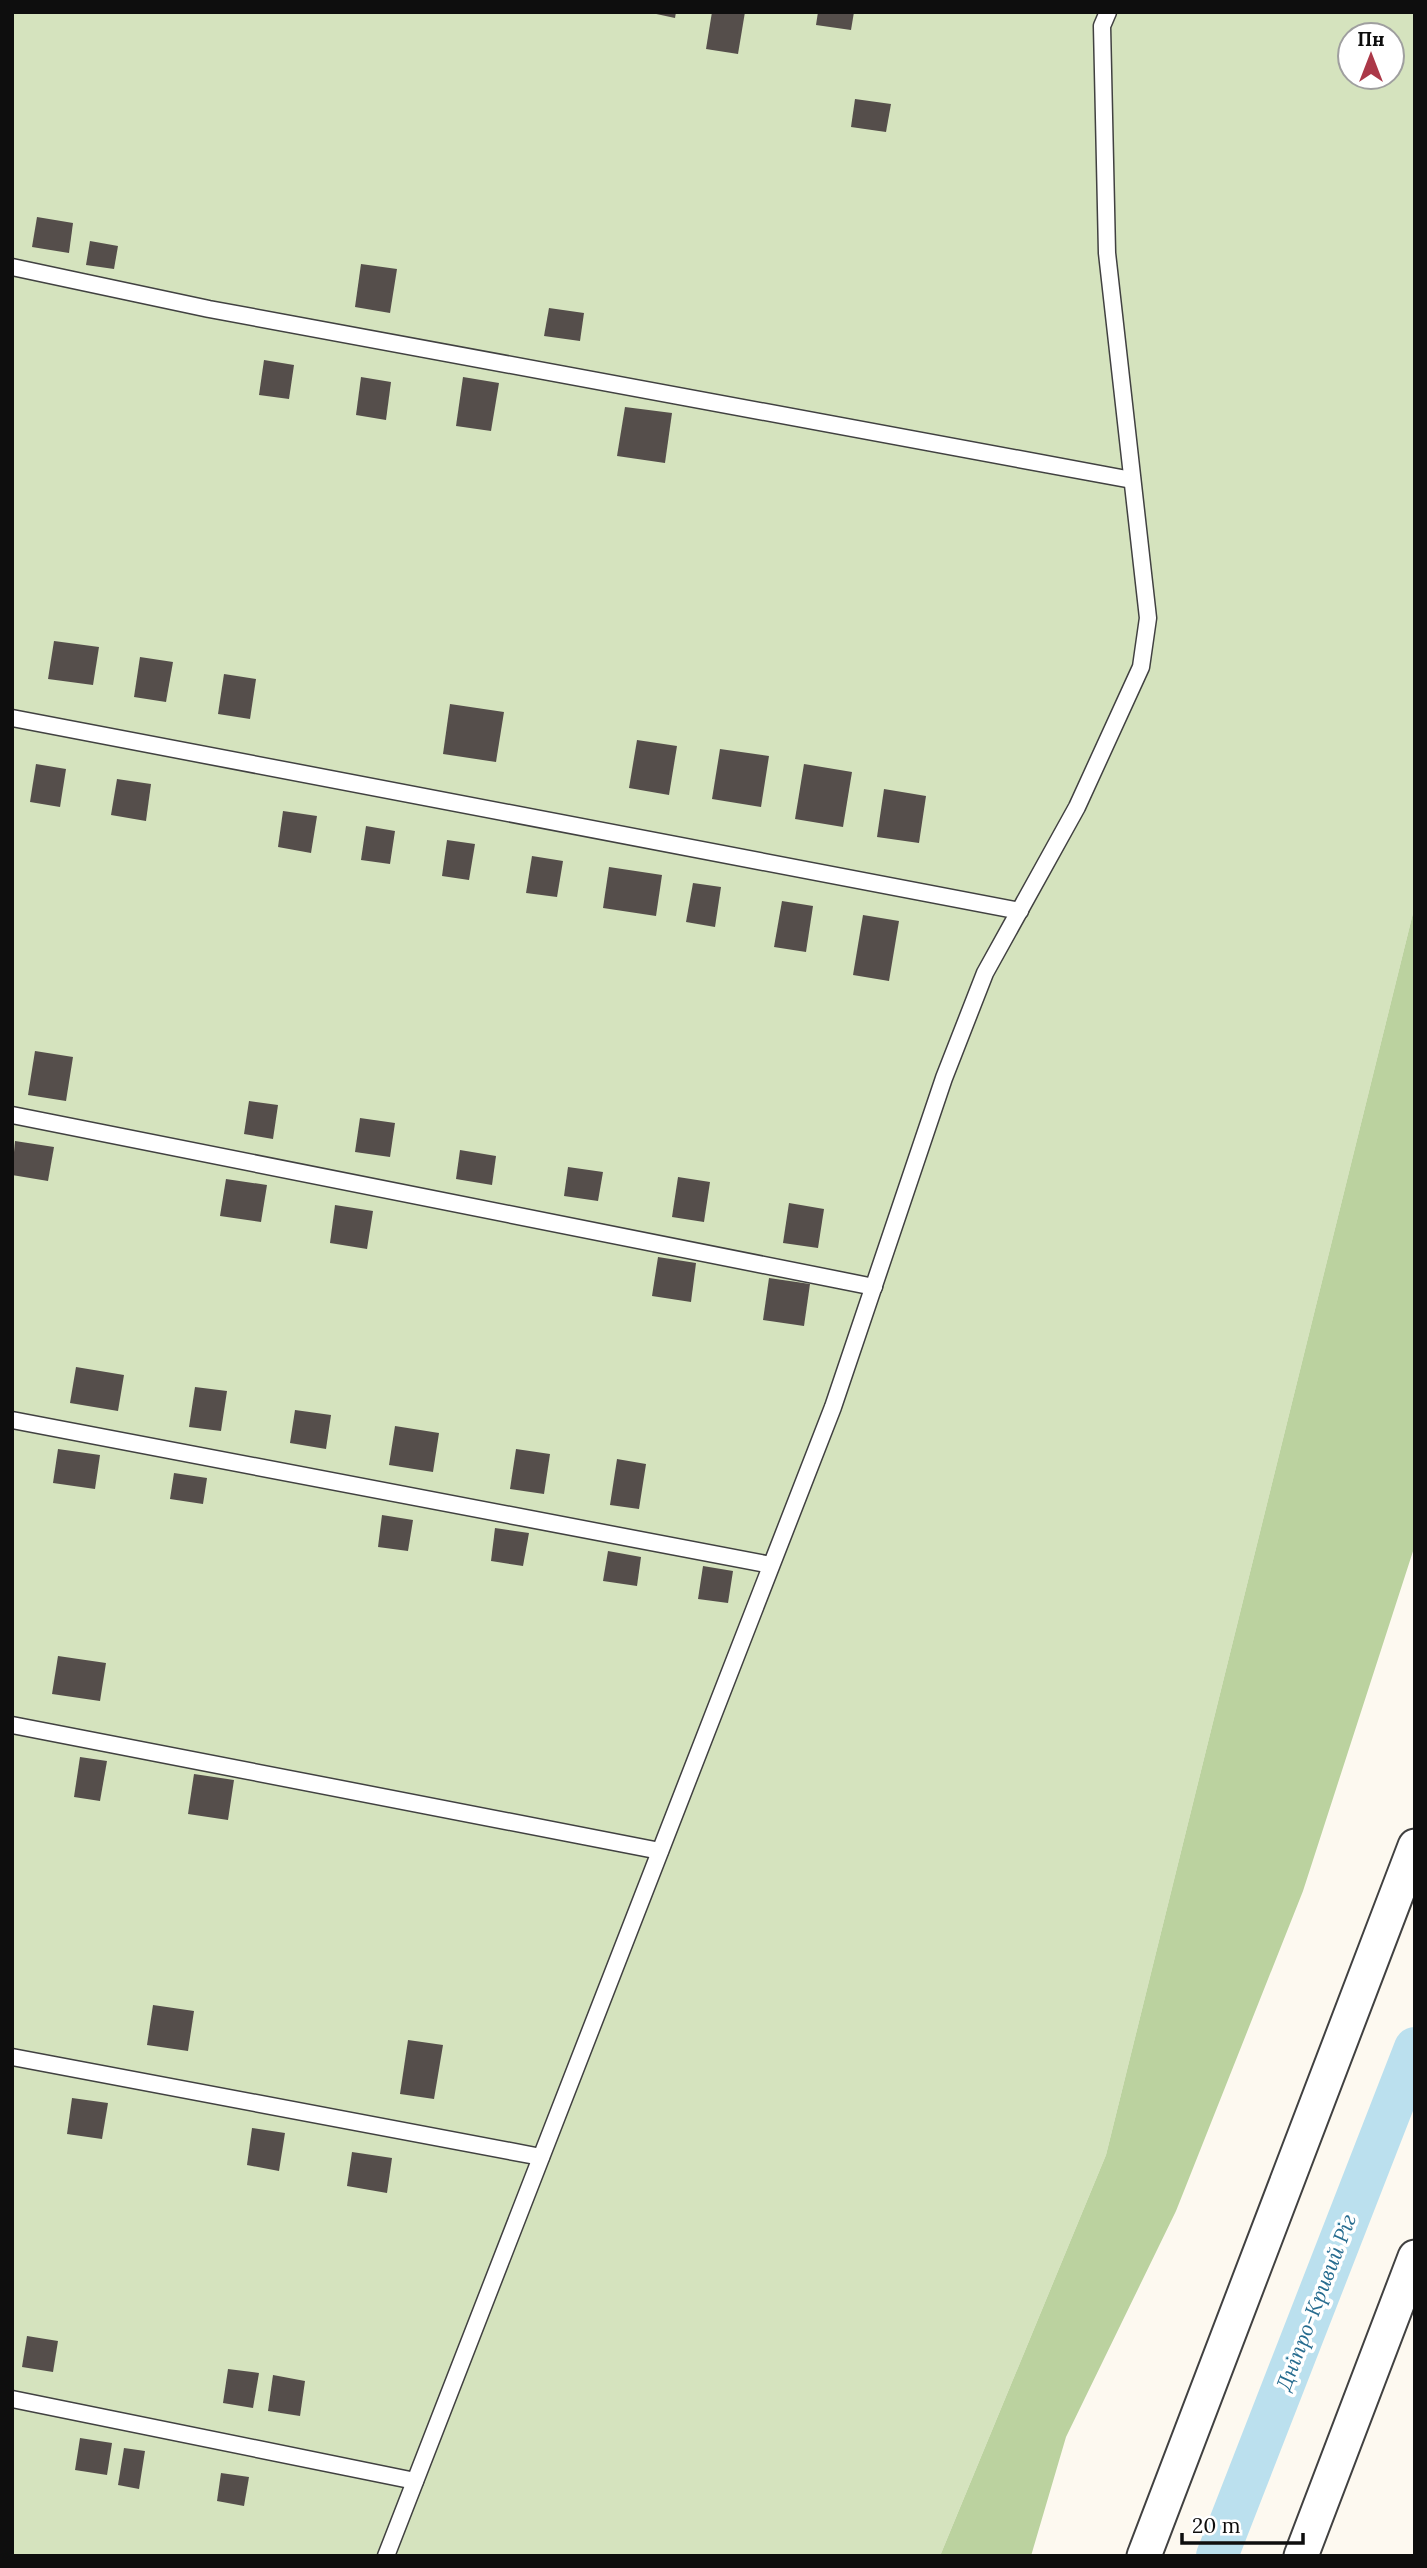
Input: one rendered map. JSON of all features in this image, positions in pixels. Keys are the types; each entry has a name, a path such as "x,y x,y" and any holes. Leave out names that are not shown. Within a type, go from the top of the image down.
{"street":[{"path":"1144,2556 1415,1846"},
{"path":"1301,2556 1415,2257"}],"lane":[{"path":"386,2556 833,1407 944,1078 985,973 1077,807 1141,667 1148,618 1107,253 1102,26 1108,12"},
{"path":"12,267 209,309 1132,480"},
{"path":"12,718 1020,911"},
{"path":"12,1115 874,1287"},
{"path":"12,1420 771,1565"},
{"path":"12,1725 660,1851"},
{"path":"12,2057 541,2157"},
{"path":"12,2399 415,2481"}],"green space":[{"path":"12,12 1415,12 1415,905 1106,2155 940,2556 12,2556"},
{"path":"1415,905 1415,1545 1303,1891 1176,2211 1066,2437 1031,2556 940,2556 1106,2155"}],"building":[{"path":"647,12 676,12 675,18"},
{"path":"712,12 745,12 738,54 706,49"},
{"path":"818,12 854,12 851,30 816,25"},
{"path":"855,99 891,104 886,132 851,127"},
{"path":"37,217 73,223 69,253 32,247"},
{"path":"90,241 118,246 114,269 86,265"},
{"path":"361,264 397,269 390,313 355,307"},
{"path":"549,308 584,313 580,341 544,336"},
{"path":"264,360 294,365 289,399 259,395"},
{"path":"361,377 391,382 386,420 356,415"},
{"path":"463,377 499,383 491,431 456,426"},
{"path":"625,407 672,413 665,463 617,456"},
{"path":"54,641 99,647 93,685 48,679"},
{"path":"140,657 173,662 166,702 134,697"},
{"path":"224,674 256,679 250,719 218,714"},
{"path":"450,704 504,712 496,762 443,754"},
{"path":"637,740 677,746 669,795 629,788"},
{"path":"720,749 769,756 761,807 712,799"},
{"path":"36,764 66,769 60,807 30,802"},
{"path":"804,764 852,772 843,827 795,819"},
{"path":"117,779 151,784 146,821 111,815"},
{"path":"884,789 926,796 919,843 877,837"},
{"path":"283,811 317,816 311,853 278,847"},
{"path":"366,826 395,831 390,864 361,860"},
{"path":"447,840 475,844 469,880 442,876"},
{"path":"532,856 563,861 557,897 526,893"},
{"path":"609,867 662,875 656,916 603,908"},
{"path":"693,883 721,887 715,927 686,922"},
{"path":"782,901 813,906 806,952 774,947"},
{"path":"863,915 899,921 889,981 853,975"},
{"path":"35,1051 73,1057 66,1101 28,1095"},
{"path":"249,1101 278,1105 273,1139 244,1134"},
{"path":"360,1118 395,1123 390,1157 355,1152"},
{"path":"15,1141 54,1147 48,1181 12,1175"},
{"path":"460,1150 496,1156 492,1185 456,1179"},
{"path":"568,1167 603,1172 598,1201 564,1196"},
{"path":"678,1177 710,1182 704,1222 672,1217"},
{"path":"226,1179 267,1185 261,1222 220,1216"},
{"path":"789,1203 824,1209 818,1248 783,1243"},
{"path":"335,1205 373,1211 367,1249 330,1243"},
{"path":"658,1257 696,1263 691,1302 652,1296"},
{"path":"769,1278 810,1284 804,1326 763,1320"},
{"path":"76,1367 124,1375 118,1411 70,1403"},
{"path":"195,1387 227,1391 221,1431 189,1427"},
{"path":"295,1410 331,1415 326,1449 290,1443"},
{"path":"395,1426 439,1433 433,1472 389,1465"},
{"path":"58,1449 100,1455 95,1489 53,1483"},
{"path":"516,1449 550,1454 544,1494 510,1489"},
{"path":"617,1459 646,1464 639,1509 610,1505"},
{"path":"174,1473 207,1478 203,1504 170,1499"},
{"path":"382,1515 413,1520 408,1551 378,1547"},
{"path":"495,1528 529,1533 523,1566 491,1561"},
{"path":"608,1551 641,1557 637,1586 603,1581"},
{"path":"703,1566 733,1571 728,1603 698,1599"},
{"path":"58,1656 106,1663 100,1701 52,1694"},
{"path":"80,1757 107,1761 100,1801 74,1797"},
{"path":"194,1774 234,1780 228,1820 188,1814"},
{"path":"153,2005 194,2011 188,2051 147,2045"},
{"path":"408,2040 443,2045 434,2099 400,2094"},
{"path":"72,2098 108,2103 102,2139 67,2134"},
{"path":"252,2128 285,2133 279,2171 247,2165"},
{"path":"352,2152 392,2158 387,2193 347,2186"},
{"path":"27,2336 58,2341 53,2372 22,2367"},
{"path":"228,2369 259,2373 253,2408 223,2403"},
{"path":"273,2375 305,2381 300,2416 268,2411"},
{"path":"80,2438 112,2443 107,2475 75,2470"},
{"path":"124,2448 145,2451 139,2489 118,2485"},
{"path":"221,2473 249,2477 244,2506 217,2501"}],"waterway":[{"name":"Дніпро-Кривий Ріг","path":"1217,2556 1415,2048"}]}
